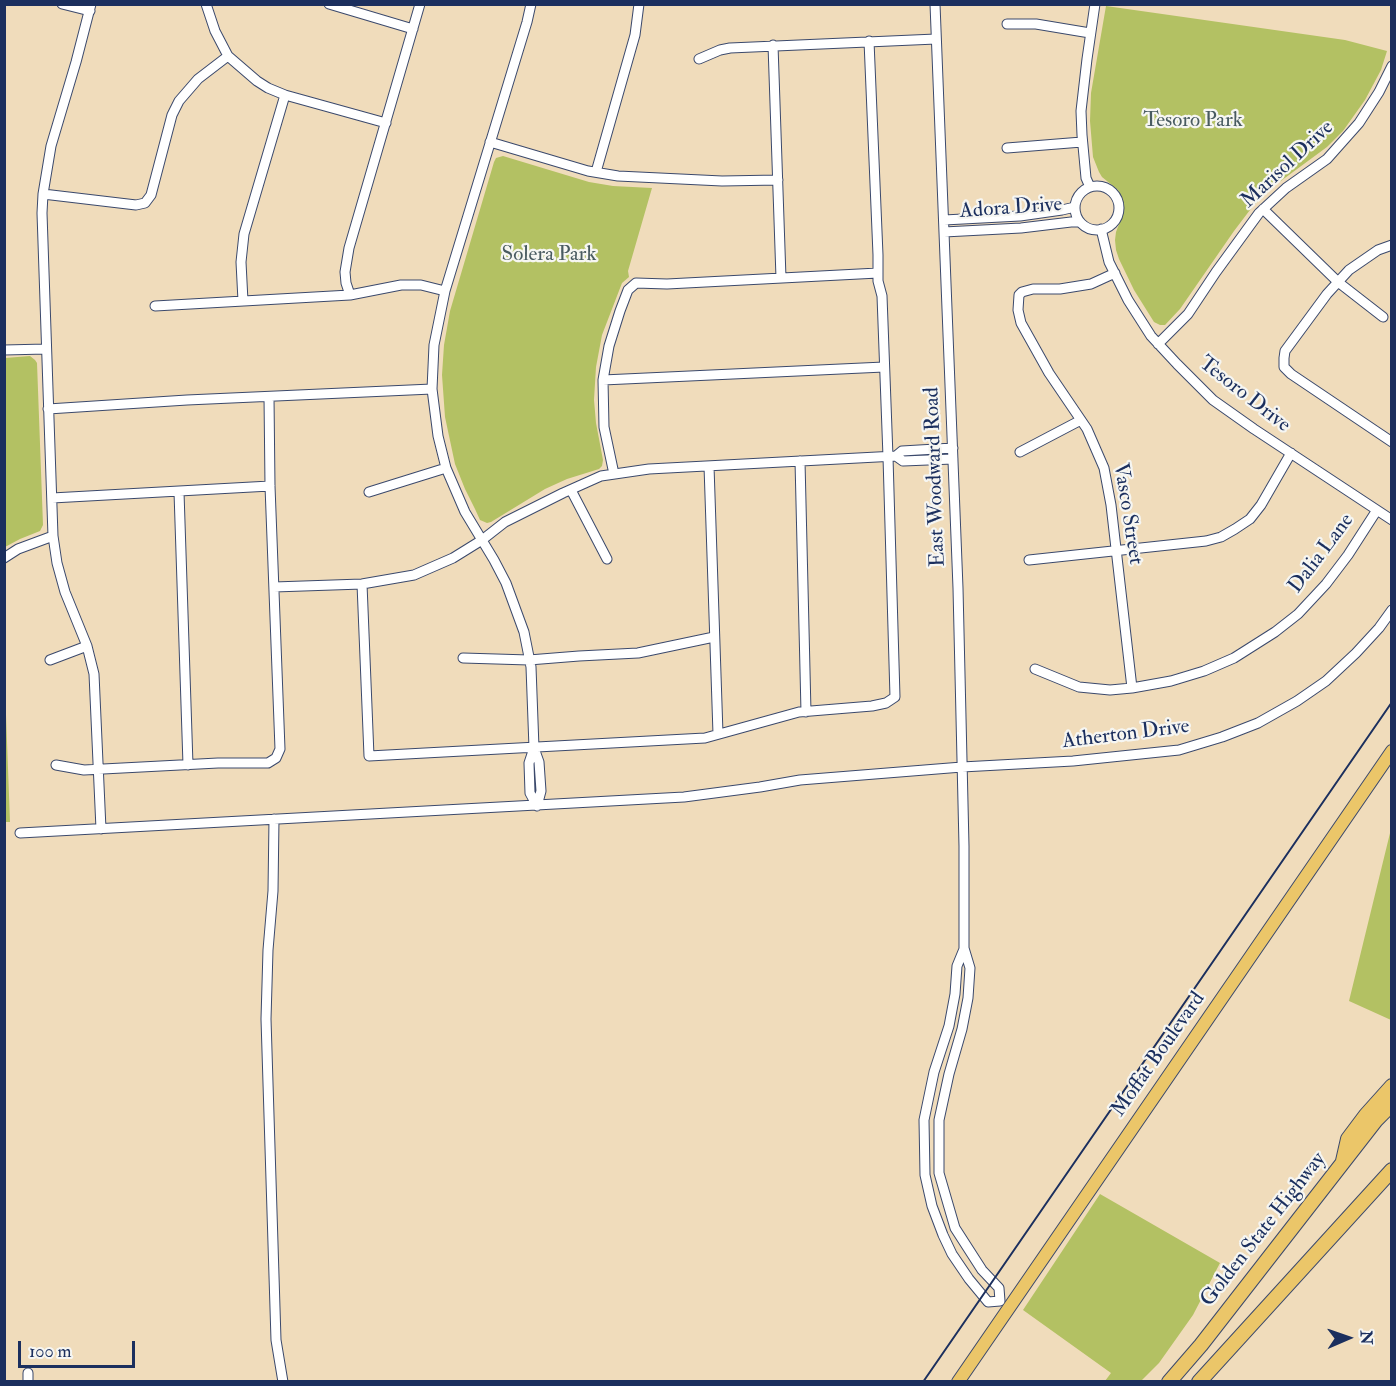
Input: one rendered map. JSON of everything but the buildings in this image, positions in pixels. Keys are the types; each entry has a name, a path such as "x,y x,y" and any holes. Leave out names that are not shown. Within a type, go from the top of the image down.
{"highway":[{"path":"1343,1164 1348,1139 1392,1086"},
{"name":"Golden State Highway","path":"1169,1382 1201,1345 1376,1120 1392,1104"},
{"path":"1199,1382 1388,1175"}],"main road":[{"name":"Moffat Boulevard","path":"958,1382 1004,1305 1392,752"}],"street":[{"path":"62,4 90,8 51,146 43,194 53,536 65,592 87,646 94,674 101,829"},
{"path":"206,4 215,31 228,56 257,81 285,95 386,123"},
{"path":"329,4 413,29"},
{"path":"350,296 345,272 349,248 420,4"},
{"path":"531,4 445,291 434,345 432,389 438,436 446,468 465,512 506,583 524,632 531,667 534,748 529,763 530,793 537,806"},
{"path":"596,172 635,35 639,4"},
{"name":"East Woodward Road","path":"935,4 953,448 962,766 964,948 970,968 968,998 962,1029 939,1120 939,1173 955,1228 982,1269 999,1288 1004,1305 988,1302 952,1254 932,1206 925,1175 924,1120 934,1072 949,1026 957,966 964,948"},
{"path":"1090,187 1086,178 1081,111 1095,4"},
{"path":"1006,24 1036,24 1090,33"},
{"path":"699,59 730,48 936,39"},
{"path":"362,584 369,756 705,738 799,712 872,706 886,703 895,697 892,457 884,367 882,296 878,273 869,41"},
{"path":"773,45 781,278"},
{"path":"43,194 136,205 145,203 150,195 172,116 179,101 198,79 228,56"},
{"name":"Marisol Drive","path":"1158,344 1188,314 1263,209 1286,188 1327,159 1359,123 1392,66"},
{"path":"1383,85 1392,90"},
{"path":"243,301 241,262 244,234 285,95"},
{"path":"490,142 588,171 618,176 722,181 778,180"},
{"path":"1007,147 1082,142"},
{"path":"1097,186 1110,191 1118,203 1117,217 1107,227 1090,228 1080,222 1075,207 1080,195 1090,187 1097,186"},
{"name":"Adora Drive","path":"944,220 1020,216 1075,207"},
{"path":"1263,209 1338,282 1383,316"},
{"name":"Adora Drive","path":"944,232 1080,222"},
{"name":"Tesoro Drive","path":"1101,229 1109,262 1128,300 1151,336 1177,364 1213,400 1392,520"},
{"path":"1392,245 1378,250 1349,270 1327,294 1286,351 1284,358 1284,367 1292,374 1392,442"},
{"path":"614,474 604,427 603,380 607,352 620,311 628,290 636,283 667,284 878,273"},
{"name":"Vasco Street","path":"1115,273 1091,284 1060,290 1033,289 1022,292 1019,295 1018,310 1021,323 1049,373 1087,429 1104,468 1111,505 1132,688"},
{"path":"155,306 350,296 401,285 422,285 445,291"},
{"path":"4,350 46,349"},
{"path":"603,380 884,367"},
{"path":"48,409 432,389"},
{"path":"56,765 84,770 268,763 276,758 280,749 269,397"},
{"path":"1020,452 1081,420"},
{"path":"892,457 902,451 953,448"},
{"path":"1029,560 1116,552 1206,541 1221,537 1250,519 1291,453"},
{"path":"274,587 362,584 414,575 453,558 506,522 601,476 649,469 800,461 892,457 903,461 953,459"},
{"path":"800,461 806,712"},
{"path":"709,466 718,734"},
{"path":"369,492 446,468"},
{"path":"52,498 270,486"},
{"path":"571,490 607,559"},
{"path":"179,492 188,765"},
{"name":"Dalia Lane","path":"1035,669 1079,687 1110,690 1171,681 1204,671 1234,658 1275,632 1298,614 1326,584 1377,510"},
{"path":"4,558 18,549 53,536"},
{"name":"Atherton Drive","path":"20,833 684,797 760,788 800,780 962,766 1073,761 1179,750 1258,723 1297,701 1326,681 1356,653 1392,610"},
{"path":"463,658 529,660 638,653 714,637"},
{"path":"50,660 87,646"},
{"path":"274,819 273,891 266,1019 276,1340 283,1382"}],"green space":[{"name":"Tesoro Park","path":"1106,6 1345,40 1387,51 1381,70 1365,100 1343,131 1327,147 1274,186 1253,206 1180,309 1165,325 1154,322 1134,290 1119,259 1115,240 1124,211 1123,202 1118,190 1102,177 1093,157 1090,121 1091,93"},
{"name":"Solera Park","path":"503,156 589,182 652,188 628,271 629,277 622,283 602,335 596,367 594,400 602,466 545,489 487,523 480,520 455,464 445,417 442,375 450,311 494,162 496,158"},
{"path":"30,356 37,363 43,525 40,531 5,547 5,358"},
{"path":"4,661 10,822 4,822"},
{"path":"1391,829 1391,1020 1349,1001"},
{"path":"1100,1194 1220,1263 1193,1315 1159,1363 1141,1381 1105,1381 1111,1373 1023,1310"}],"railway":[{"path":"923,1382 1392,702"}]}
